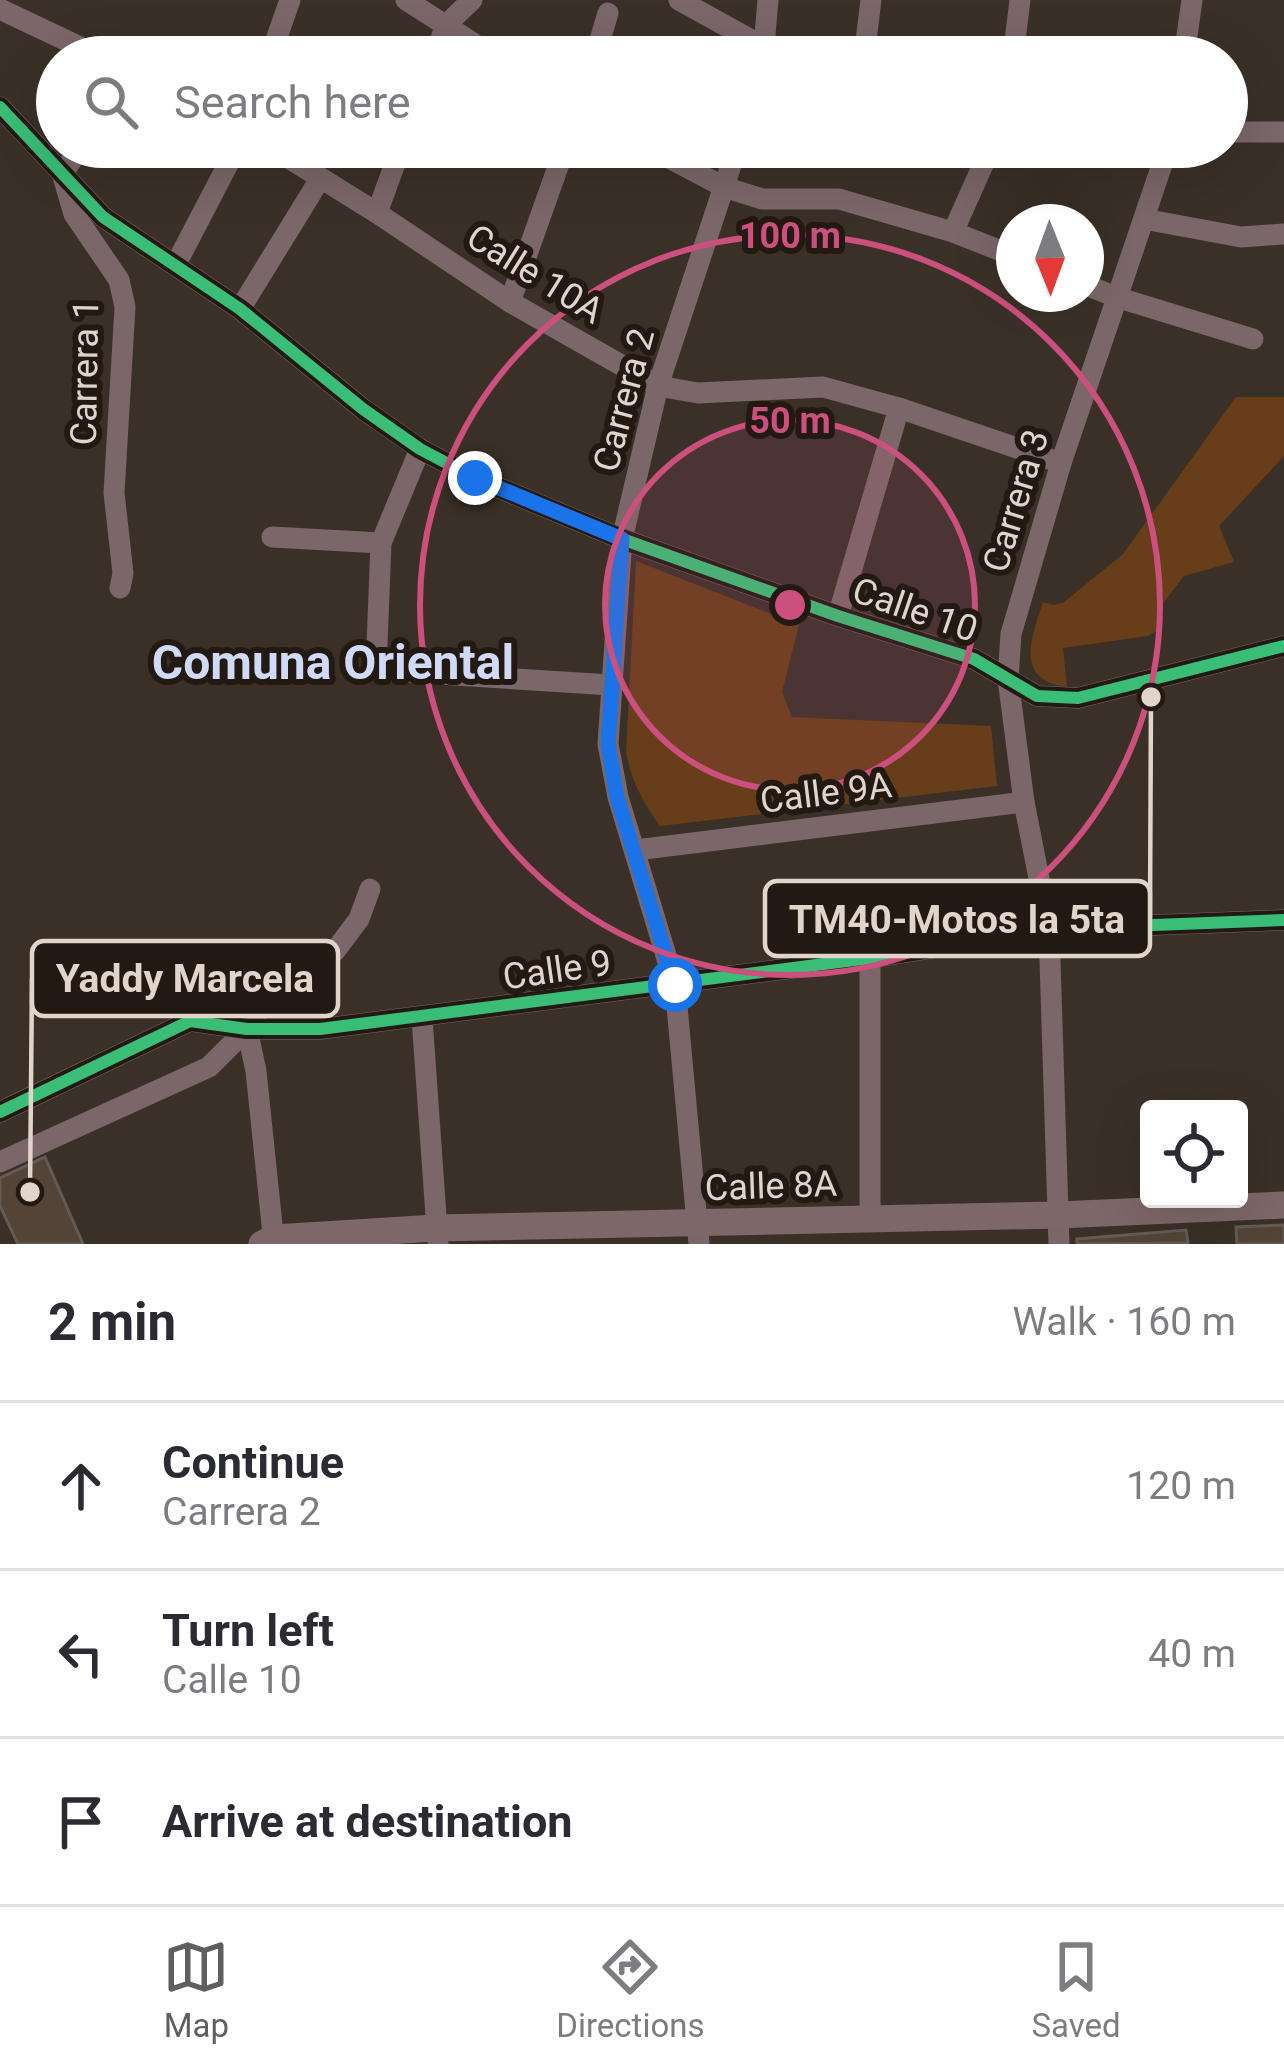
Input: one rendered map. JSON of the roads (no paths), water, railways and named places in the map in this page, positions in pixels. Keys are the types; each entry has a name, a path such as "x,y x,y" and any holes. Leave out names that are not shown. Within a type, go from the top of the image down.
{"main road":[{"name":"Calle 8A","path":"270,1242 698,1234 870,1219 1284,1204"}],"street":[{"path":"278,36 290,0"},
{"path":"406,0 463,36"},
{"path":"442,36 446,25 472,0"},
{"path":"679,0 737,36"},
{"path":"765,36 768,0"},
{"path":"867,36 871,0"},
{"path":"1016,36 1020,0"},
{"path":"1187,36 1192,0"},
{"path":"0,9 56,36"},
{"path":"601,36 608,13"},
{"name":"Calle 10","path":"0,107 36,146"},
{"path":"1248,132 1284,132"},
{"name":"Calle 10","path":"56,168 103,217 240,308 363,409 420,449 475,478 622,539 974,659 1037,696 1078,698 1284,646"},
{"path":"62,174 66,168"},
{"path":"176,264 226,168"},
{"name":"Calle 10A","path":"303,168 510,302 658,386 698,393 823,387 1061,463"},
{"path":"377,213 393,168"},
{"path":"510,302 558,168"},
{"path":"688,168 724,187 763,199 838,199 996,249"},
{"name":"Carrera 2","path":"698,1234 675,985 617,797 608,744 622,539 658,386 730,168"},
{"path":"953,232 982,168"},
{"name":"Carrera 3","path":"1059,1244 1049,929 1024,802 1008,679 1011,634 1061,463 1161,168"},
{"name":"Carrera 1","path":"62,174 74,214 119,280 125,307 114,494 123,573 120,588"},
{"path":"240,308 320,179"},
{"path":"1144,219 1241,237 1284,234"},
{"path":"1104,292 1252,339"},
{"path":"838,616 898,408"},
{"path":"420,449 381,543 376,670 611,685"},
{"path":"272,537 381,543"},
{"name":"Calle 9A","path":"636,850 1024,802"},
{"path":"0,1162 208,1067 261,1007 335,951 359,919 370,889"},
{"name":"Calle 9","path":"0,1112 187,1012 247,1028 320,1029 675,985 1049,929 1284,920"},
{"path":"870,958 870,1219"},
{"path":"422,1018 437,1236"},
{"path":"247,1028 256,1071 270,1242"}],"place":[{"name":"TM40-Motos la 5ta","path":"1151,697"},
{"name":"Yaddy Marcela","path":"30,1192"}],"district":[{"name":"Comuna Oriental","path":"333,662"}]}
